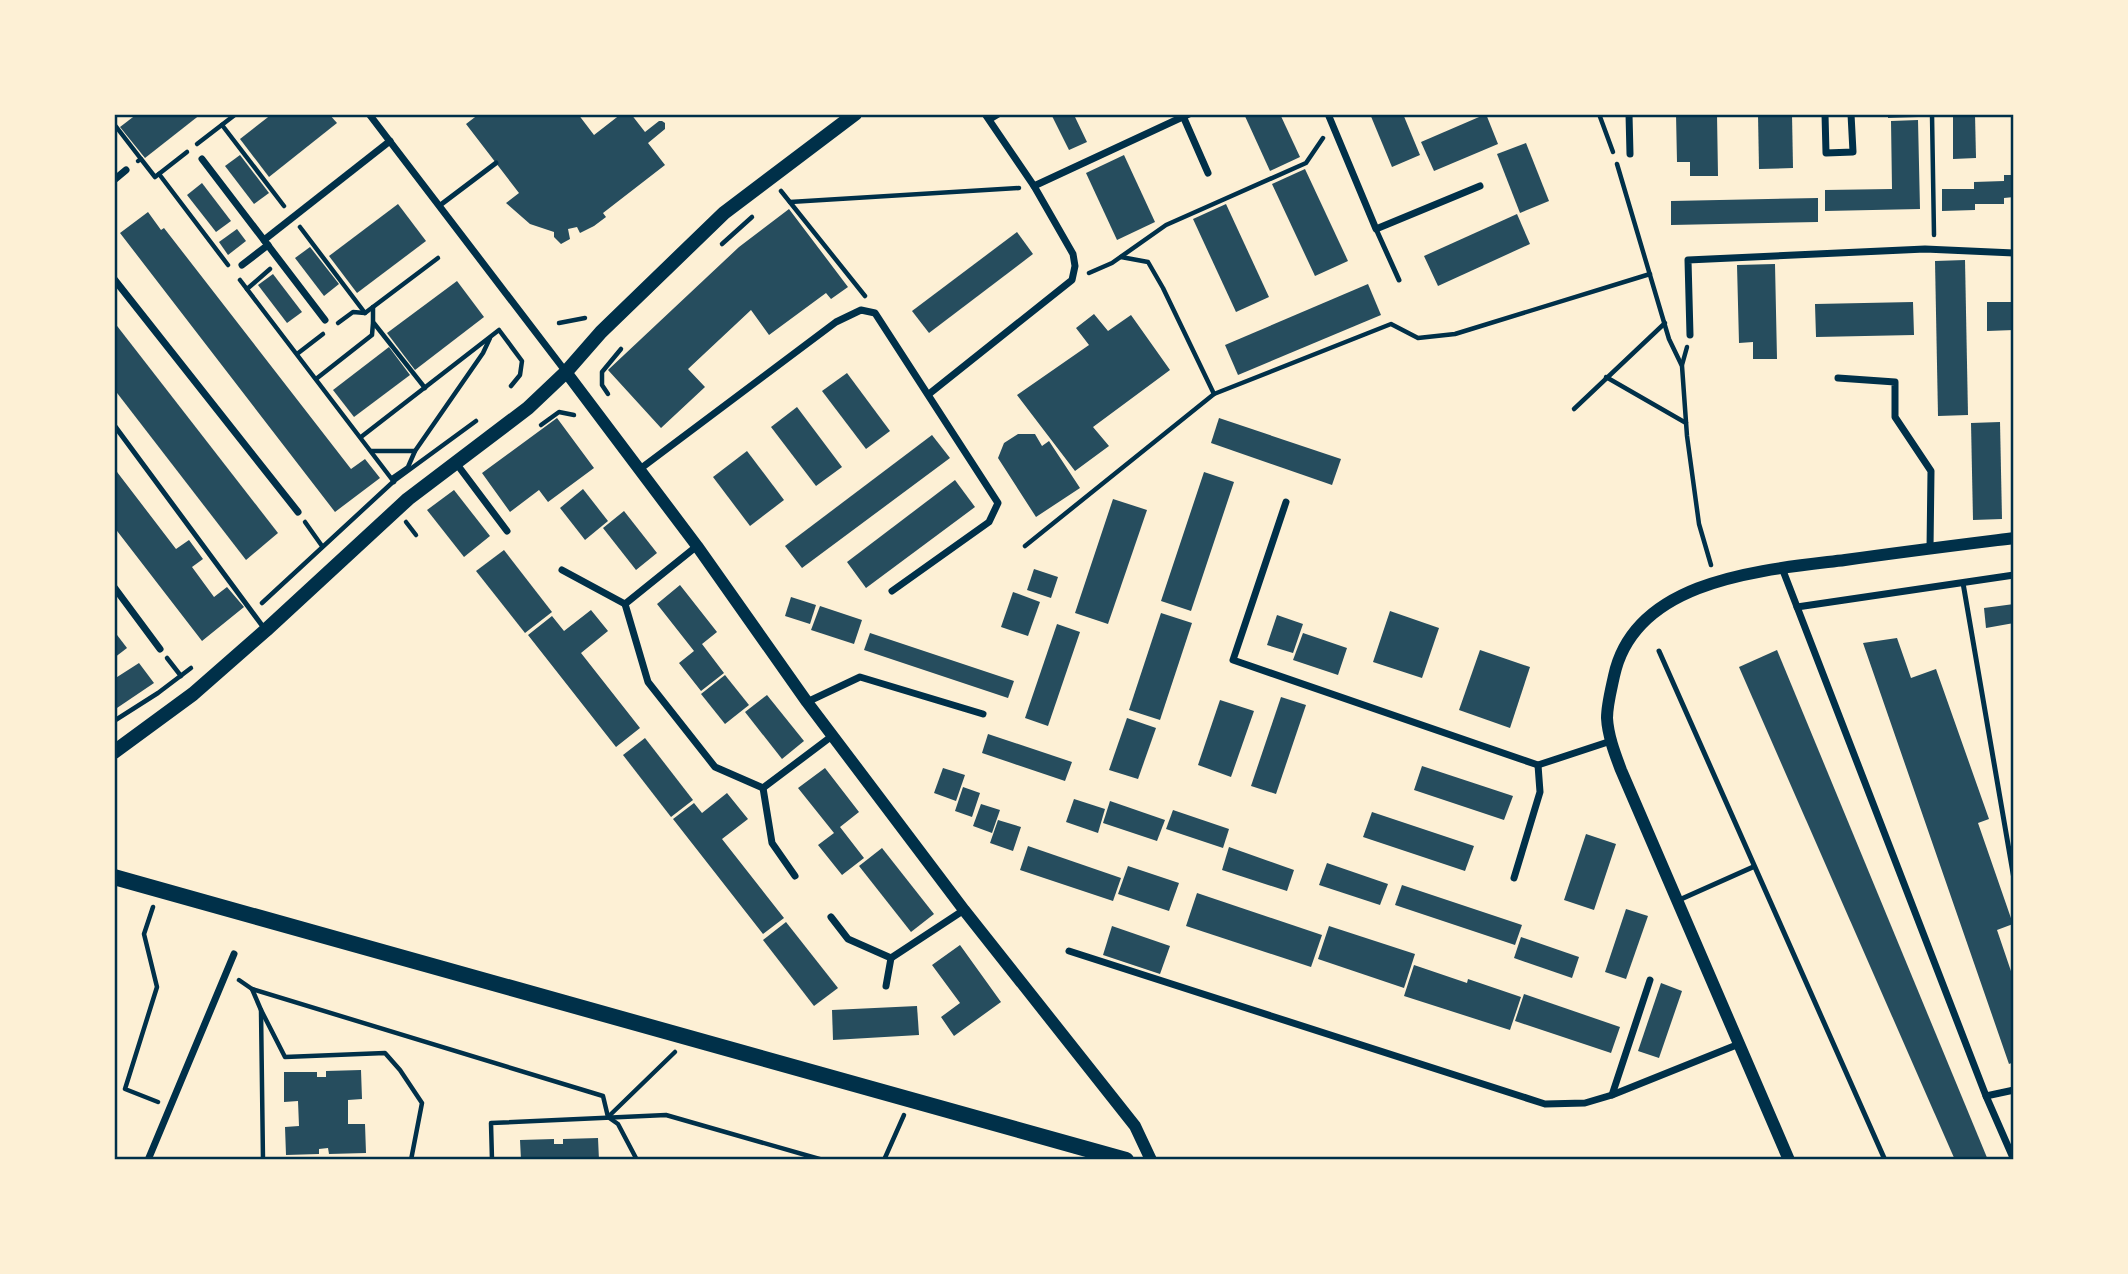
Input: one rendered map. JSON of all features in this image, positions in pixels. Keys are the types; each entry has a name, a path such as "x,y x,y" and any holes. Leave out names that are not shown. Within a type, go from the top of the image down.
{"main road":[{"path":"114,752 193,694 408,499 528,408 676,257 724,213 855,114"},
{"path":"114,877 1126,1160"}],"street":[{"path":"369,114 640,469 832,736 964,910 1136,1126 1151,1160"},
{"path":"1629,114 1630,153"},
{"path":"1825,114 1826,153 1853,152 1851,114"},
{"path":"1034,186 1186,115 1208,173"},
{"path":"1329,115 1377,229 1480,186"},
{"path":"929,394 1072,280 1075,266 1073,254 1034,186 988,117"},
{"path":"242,265 390,141"},
{"path":"202,159 325,320"},
{"path":"114,180 126,170"},
{"path":"1690,335 1688,260 1934,250 2014,253"},
{"path":"114,279 298,512"},
{"path":"640,469 836,322 861,310 875,313 998,503 989,522 892,591"},
{"path":"1838,378 1895,382 1895,417 1931,471 1930,549"},
{"path":"456,463 507,531"},
{"path":"1286,502 1234,660 1538,765 1611,741"},
{"path":"1789,1160 1621,770 1611,741 1607,718 1618,658 1630,636 1647,616 1669,602 1716,582 1782,568 2014,538"},
{"path":"625,604 697,546"},
{"path":"1782,568 1986,1096 2014,1160"},
{"path":"562,570 625,604 648,681 715,767 763,788"},
{"path":"1797,607 2014,575"},
{"path":"114,587 160,649"},
{"path":"807,702 860,677 983,714"},
{"path":"763,788 832,736"},
{"path":"1514,878 1540,792 1538,765"},
{"path":"763,788 772,843 795,876"},
{"path":"886,986 891,958 964,910"},
{"path":"831,917 848,939 891,958"},
{"path":"1069,951 1545,1104 1585,1103 1612,1095 1739,1044"},
{"path":"148,1160 234,954"},
{"path":"1612,1095 1650,980"},
{"path":"1986,1096 2014,1090"}],"lane":[{"path":"988,117 1000,114"},
{"path":"439,206 496,163"},
{"path":"1377,229 1399,280"},
{"path":"114,425 266,630"},
{"path":"1963,583 2014,879"},
{"path":"1659,651 1885,1160"},
{"path":"1677,901 1753,867"}],"path":[{"path":"1599,114 1622,176 1665,323 1682,366 1686,423 1699,524 1716,582"},
{"path":"1932,114 1934,250"},
{"path":"1072,280 1112,264 1166,225 1306,163 1322,142 1329,115"},
{"path":"114,124 141,159"},
{"path":"159,174 231,268"},
{"path":"769,177 867,299 867,312"},
{"path":"790,202 1034,186"},
{"path":"773,194 779,188"},
{"path":"714,251 758,210"},
{"path":"1121,257 1148,262 1214,394"},
{"path":"334,326 353,312 365,313 438,258"},
{"path":"1026,545 1214,394 1391,324 1418,338 1455,334 1650,274"},
{"path":"239,278 408,499"},
{"path":"247,289 258,280"},
{"path":"316,379 372,335 373,307"},
{"path":"558,323 585,318"},
{"path":"373,322 425,388"},
{"path":"1574,408 1665,323"},
{"path":"360,437 499,330 522,361 520,376 511,387"},
{"path":"297,354 325,333"},
{"path":"252,612 408,467 415,451 483,353 491,337"},
{"path":"608,394 602,385 602,372 621,349"},
{"path":"577,386 608,354"},
{"path":"1606,377 1686,423"},
{"path":"541,425 559,412 573,414 579,421"},
{"path":"393,480 478,419"},
{"path":"371,451 415,451"},
{"path":"298,512 336,565"},
{"path":"409,526 416,535"},
{"path":"160,649 193,694"},
{"path":"114,721 199,661"},
{"path":"159,889 145,934 157,988 125,1089 170,1107"},
{"path":"227,972 252,989 603,1096 608,1117 618,1124 637,1160"},
{"path":"252,989 285,1057 385,1054 400,1070 422,1103 411,1160"},
{"path":"261,1010 263,1160"},
{"path":"608,1117 688,1039"},
{"path":"884,1160 910,1101"},
{"path":"492,1160 491,1123 666,1115 823,1160"}],"building":[{"path":"137,114 201,114 145,158 120,127"},
{"path":"272,114 329,114 337,123 269,177 240,139"},
{"path":"479,114 578,114 594,135 621,114 631,114 645,132 662,121 665,123 665,129 648,143 665,165 603,213 606,217 594,226 580,233 577,227 568,229 570,239 561,244 554,237 554,232 530,224 506,203 519,193 466,124"},
{"path":"1051,114 1080,114 1075,117 1087,142 1069,150"},
{"path":"1244,114 1280,114 1300,157 1270,171"},
{"path":"1370,114 1403,114 1420,155 1392,167"},
{"path":"1486,114 1498,144 1434,171 1421,142"},
{"path":"1676,114 1717,114 1718,176 1690,176 1690,162 1677,162"},
{"path":"1758,114 1792,114 1793,168 1759,169"},
{"path":"1888,114 1918,114 1918,117 1888,118"},
{"path":"1953,114 1975,114 1976,158 1953,159"},
{"path":"1918,120 1920,209 1825,211 1825,190 1892,189 1891,121"},
{"path":"1526,143 1549,201 1520,213 1497,154"},
{"path":"240,155 269,193 254,204 225,166"},
{"path":"1124,155 1155,222 1117,240 1086,173"},
{"path":"1305,169 1348,261 1315,276 1272,184"},
{"path":"2004,175 2014,175 2014,197 2004,198 2004,204 1975,204 1975,210 1942,211 1942,189 1974,189 1974,182 2004,181"},
{"path":"202,183 231,221 216,232 187,195"},
{"path":"1818,198 1818,222 1671,225 1671,201"},
{"path":"398,204 426,241 357,293 329,256"},
{"path":"1226,204 1269,297 1236,312 1193,219"},
{"path":"789,209 848,287 831,299 826,293 769,335 751,310 688,369 705,387 661,428 608,370 739,247"},
{"path":"148,212 161,230 164,228 351,469 365,459 380,478 335,512 120,233"},
{"path":"1517,214 1530,244 1438,286 1424,256"},
{"path":"237,229 246,241 228,255 219,242"},
{"path":"1017,232 1033,254 929,333 912,311"},
{"path":"310,247 339,284 324,296 295,258"},
{"path":"1965,260 1968,415 1938,416 1935,261"},
{"path":"1775,264 1777,359 1753,359 1753,342 1739,343 1737,265"},
{"path":"273,274 302,312 287,323 258,285"},
{"path":"457,281 484,317 415,370 387,333"},
{"path":"1368,284 1381,315 1238,375 1225,345"},
{"path":"1913,302 1914,335 1816,337 1815,304"},
{"path":"1987,302 2014,302 2014,330 1987,331"},
{"path":"1094,314 1108,331 1131,315 1170,370 1093,427 1109,446 1075,471 1017,395 1089,345 1076,328"},
{"path":"114,322 278,533 246,560 114,389"},
{"path":"389,347 410,375 354,417 333,390"},
{"path":"847,373 890,431 866,449 822,391"},
{"path":"797,407 842,467 816,486 771,427"},
{"path":"557,418 594,468 548,502 539,490 510,512 482,473"},
{"path":"1219,418 1341,459 1332,485 1211,443"},
{"path":"2000,422 2002,519 1973,520 1971,423"},
{"path":"1018,434 1035,434 1042,446 1049,441 1080,488 1036,517 998,458 1004,443"},
{"path":"932,435 950,458 802,568 785,546"},
{"path":"747,451 784,500 750,526 713,477"},
{"path":"114,468 176,549 189,540 203,559 192,567 214,597 227,587 244,607 202,641 114,527"},
{"path":"1204,472 1234,482 1191,611 1161,601"},
{"path":"955,480 975,507 866,588 847,562"},
{"path":"583,489 608,521 585,540 560,508"},
{"path":"454,490 490,536 464,557 427,510"},
{"path":"1113,499 1147,510 1108,624 1075,613"},
{"path":"624,511 657,553 636,570 603,528"},
{"path":"504,550 552,612 525,633 476,571"},
{"path":"1034,569 1058,577 1051,598 1027,590"},
{"path":"680,585 717,632 702,644 724,673 701,691 679,663 694,651 657,604"},
{"path":"1013,592 1040,602 1028,636 1001,627"},
{"path":"791,597 816,605 810,624 785,616"},
{"path":"2014,604 2014,623 1986,628 1984,608"},
{"path":"820,606 862,620 854,644 811,630"},
{"path":"591,610 608,631 581,653 640,728 616,747 528,635 552,616 564,631"},
{"path":"1390,611 1439,628 1422,678 1373,662"},
{"path":"1161,613 1192,623 1160,720 1129,710"},
{"path":"1277,615 1303,624 1293,653 1267,645"},
{"path":"1057,624 1080,632 1048,726 1025,718"},
{"path":"114,631 127,648 114,658"},
{"path":"870,633 1014,681 1008,698 864,650"},
{"path":"1303,633 1347,648 1338,675 1293,660"},
{"path":"1897,638 1911,678 1936,669 1989,819 1978,823 2013,924 1997,930 2014,980 2014,1062 2009,1064 1863,643"},
{"path":"1480,650 1530,667 1510,728 1459,710"},
{"path":"1777,650 1988,1160 1955,1160 1739,667"},
{"path":"139,663 154,683 114,710 114,679"},
{"path":"725,675 749,705 725,724 701,694"},
{"path":"767,695 804,741 782,759 745,712"},
{"path":"1281,697 1306,705 1276,794 1251,786"},
{"path":"1220,700 1254,711 1231,777 1198,765"},
{"path":"1127,718 1156,728 1138,779 1109,770"},
{"path":"988,734 1072,762 1065,781 982,753"},
{"path":"645,738 693,800 671,817 623,755"},
{"path":"1422,766 1513,796 1504,820 1414,790"},
{"path":"825,768 859,812 840,827 864,858 842,875 818,845 834,833 798,788"},
{"path":"943,768 965,775 956,801 934,793"},
{"path":"963,787 980,793 972,817 955,811"},
{"path":"727,793 748,819 722,839 784,918 763,934 673,819 694,803 702,813"},
{"path":"1074,799 1105,809 1098,833 1066,822"},
{"path":"1110,801 1165,820 1157,841 1103,823"},
{"path":"981,804 1000,810 992,833 973,826"},
{"path":"1173,810 1229,829 1223,848 1166,829"},
{"path":"1372,812 1474,846 1465,871 1363,837"},
{"path":"998,820 1021,827 1013,851 990,843"},
{"path":"1586,834 1616,844 1594,910 1564,900"},
{"path":"1028,846 1121,878 1113,901 1020,870"},
{"path":"1229,847 1294,870 1287,891 1222,870"},
{"path":"882,848 934,914 911,932 859,866"},
{"path":"1327,863 1388,884 1380,905 1319,885"},
{"path":"1128,866 1179,883 1169,911 1118,894"},
{"path":"1402,885 1522,925 1515,945 1395,905"},
{"path":"1197,893 1322,935 1311,967 1186,926"},
{"path":"1626,909 1648,916 1626,979 1605,972"},
{"path":"786,922 838,988 814,1006 763,940"},
{"path":"1112,926 1170,946 1160,974 1103,955"},
{"path":"1329,926 1415,954 1404,988 1318,959"},
{"path":"1521,937 1579,957 1572,978 1514,958"},
{"path":"960,945 1001,1002 954,1036 941,1017 960,1003 932,965"},
{"path":"1414,965 1521,997 1510,1030 1404,996"},
{"path":"1661,983 1682,991 1659,1058 1638,1051"},
{"path":"1524,994 1620,1027 1611,1053 1515,1021"},
{"path":"917,1006 919,1035 833,1040 832,1010"},
{"path":"361,1070 362,1099 348,1100 348,1124 365,1124 366,1153 329,1154 328,1148 319,1149 319,1154 286,1155 285,1127 299,1126 298,1101 284,1102 284,1072 317,1072 317,1077 326,1077 326,1071"},
{"path":"598,1138 599,1160 521,1160 520,1140 554,1139 554,1144 563,1144 563,1139"}]}
